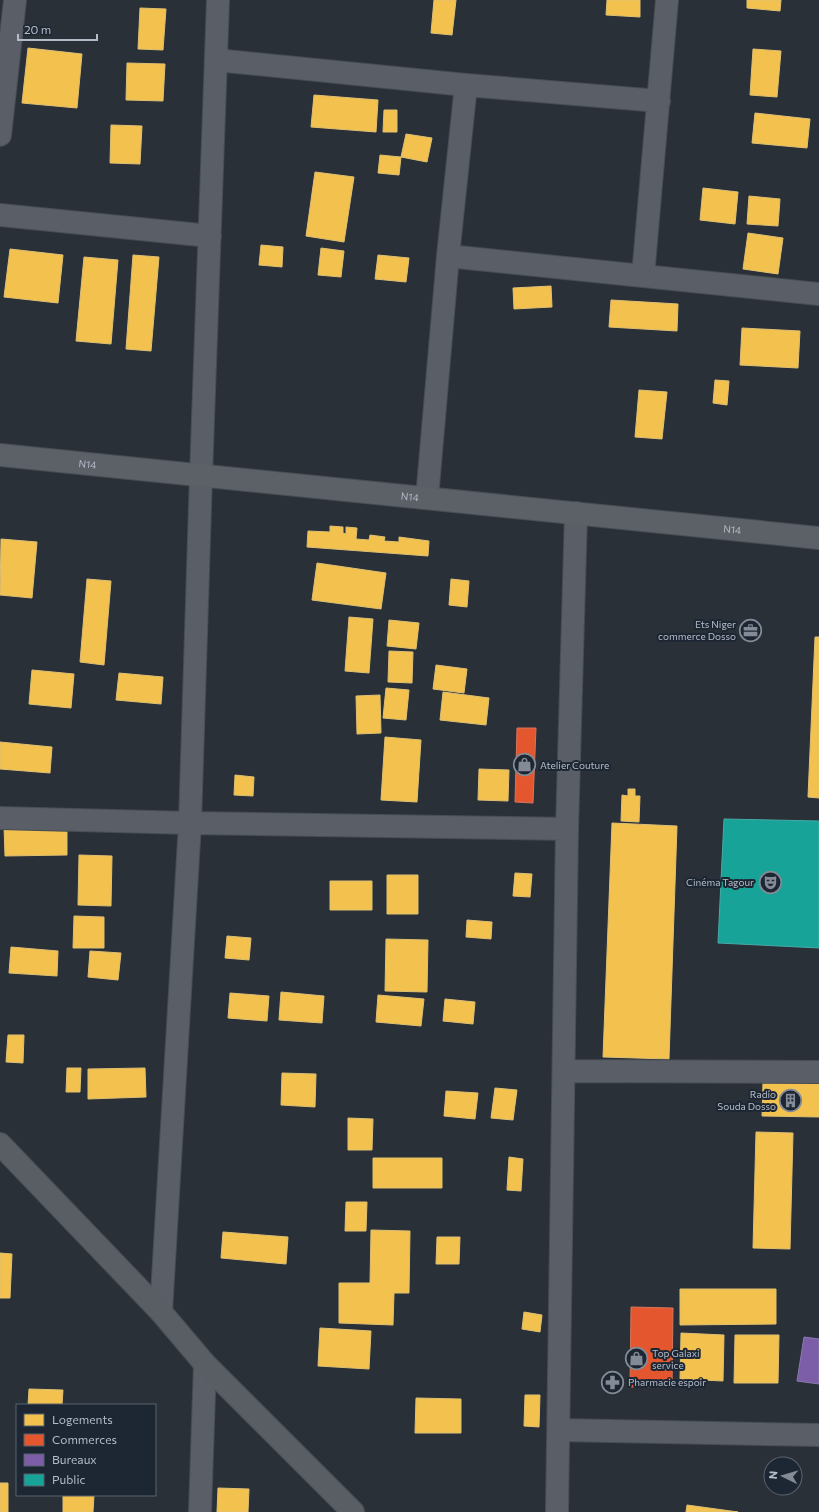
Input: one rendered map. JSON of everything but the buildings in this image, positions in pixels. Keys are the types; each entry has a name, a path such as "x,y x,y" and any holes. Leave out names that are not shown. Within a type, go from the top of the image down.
{"main road":[{"name":"N14","path":"0,455 819,538"}],"street":[{"path":"0,135 5,38 15,0"},
{"path":"161,1312 190,823 218,0"},
{"path":"643,276 667,0"},
{"path":"216,60 466,85 659,101"},
{"path":"427,498 448,256 466,85"},
{"path":"0,215 210,236"},
{"path":"448,256 819,294"},
{"path":"558,1512 567,828 576,513"},
{"path":"0,818 190,823 567,828"},
{"path":"564,1071 819,1072"},
{"path":"0,1144 161,1312 205,1364 353,1512"},
{"path":"200,1512 205,1364"},
{"path":"558,1430 819,1435"}],"place":[{"name":"Ets Niger commerce Dosso","path":"751,630"},
{"name":"Atelier Couture","path":"525,765"},
{"name":"Cinéma Tagour","path":"770,882"},
{"name":"Radio Souda Dosso","path":"791,1100"},
{"name":"Top Galaxi service","path":"636,1359"},
{"name":"Pharmacie espoir","path":"612,1382"}]}
